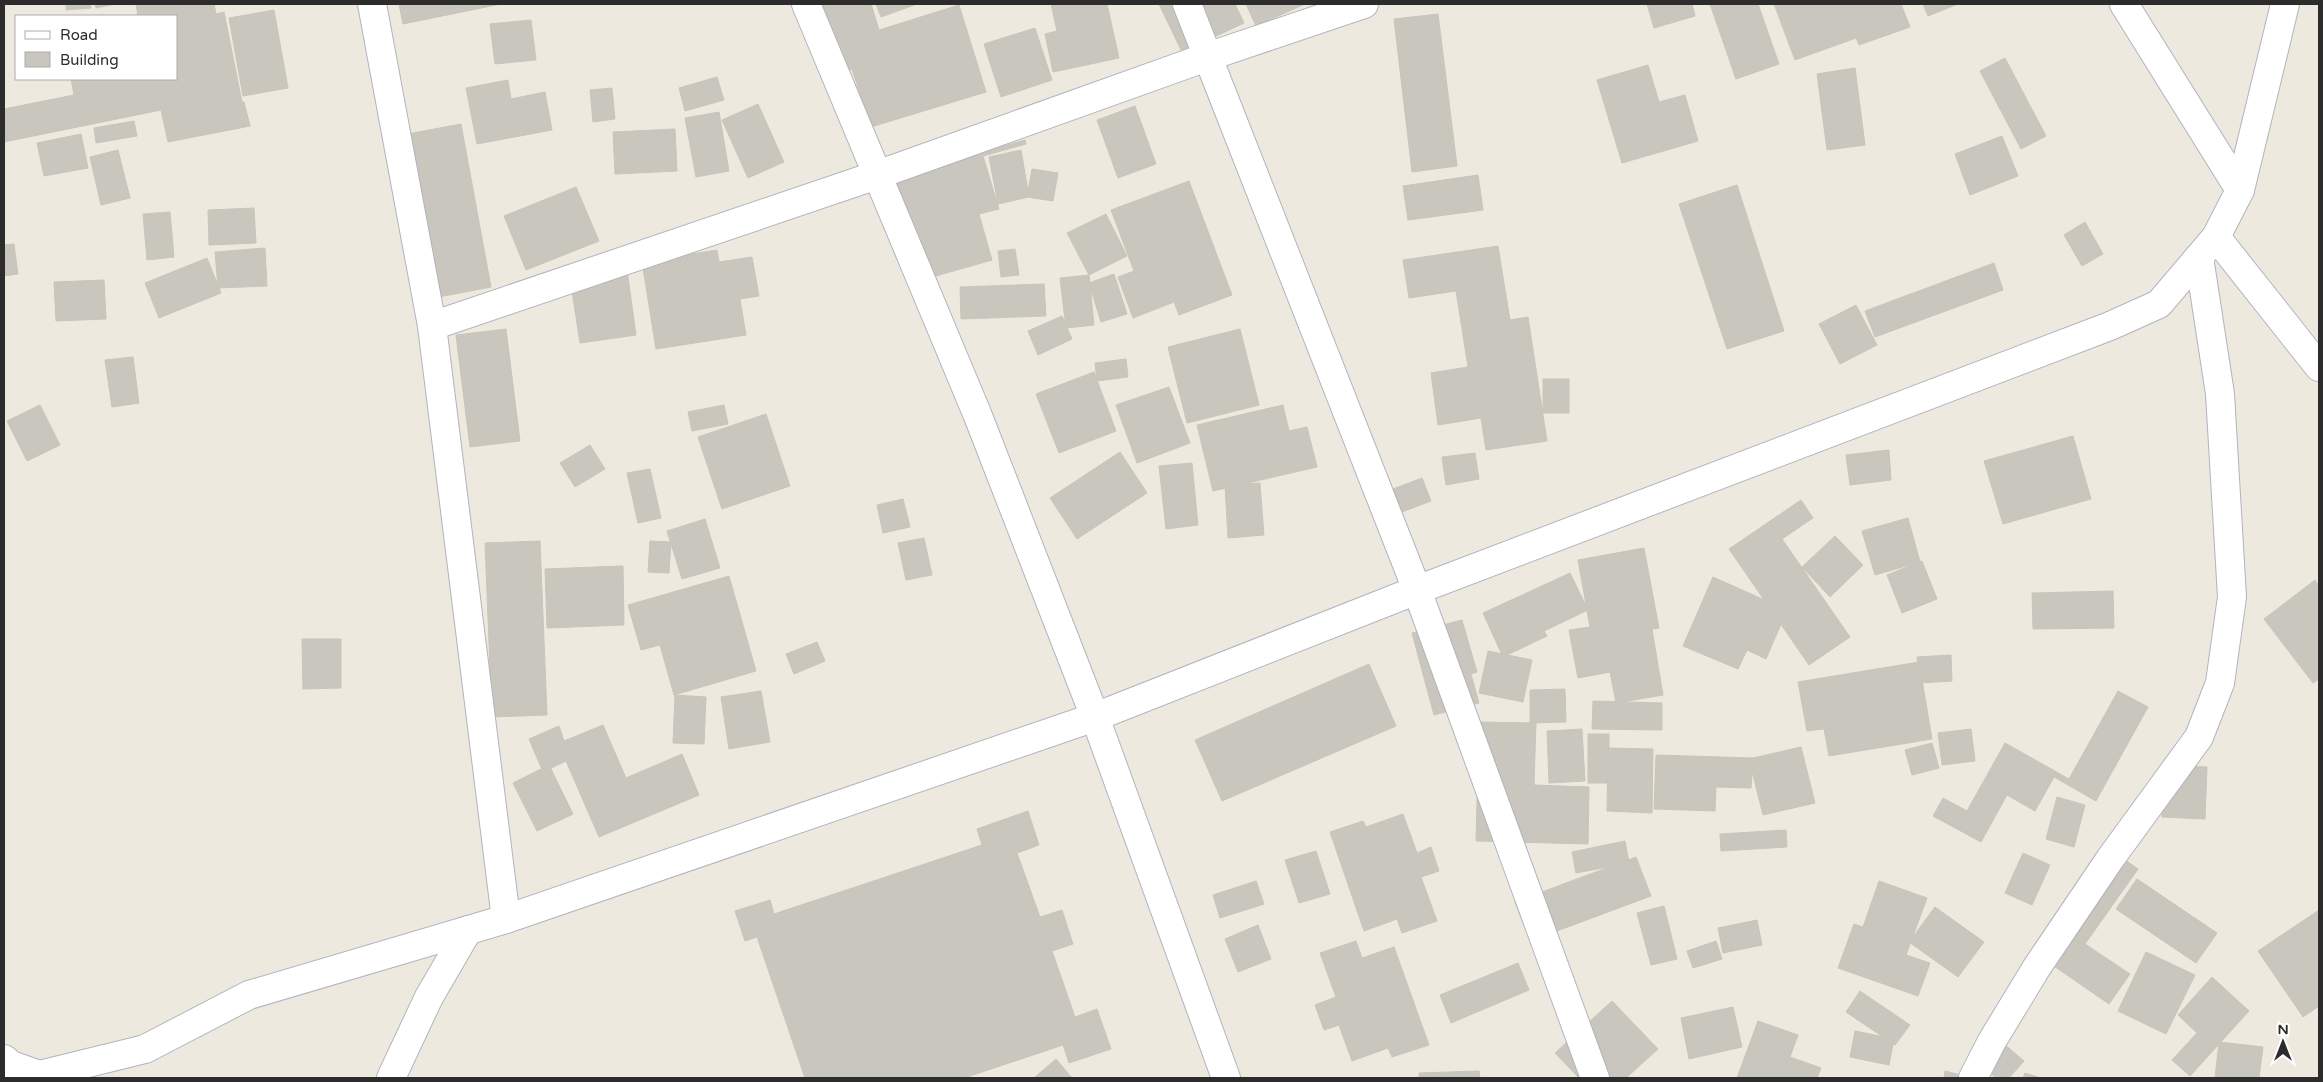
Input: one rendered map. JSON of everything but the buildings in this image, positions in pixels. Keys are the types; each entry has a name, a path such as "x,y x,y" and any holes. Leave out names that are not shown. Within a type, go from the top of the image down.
{"street":[{"path":"372,4 432,326 506,919"},
{"path":"806,4 978,416 1095,717 1226,1078"},
{"path":"1187,4 1417,590 1595,1078"},
{"path":"432,326 877,175 1207,57 1364,4"},
{"path":"2124,4 2240,190"},
{"path":"4,1059 11,1065 39,1075 145,1049 249,995 506,919 1095,717 1417,590 2110,326 2159,304 2207,247 2240,190 2285,4"},
{"path":"2207,247 2319,367"},
{"path":"1973,1078 1992,1041 2037,967 2110,859 2199,737 2220,683 2232,597 2220,394 2207,247"},
{"path":"391,1078 429,997 468,930"}]}
